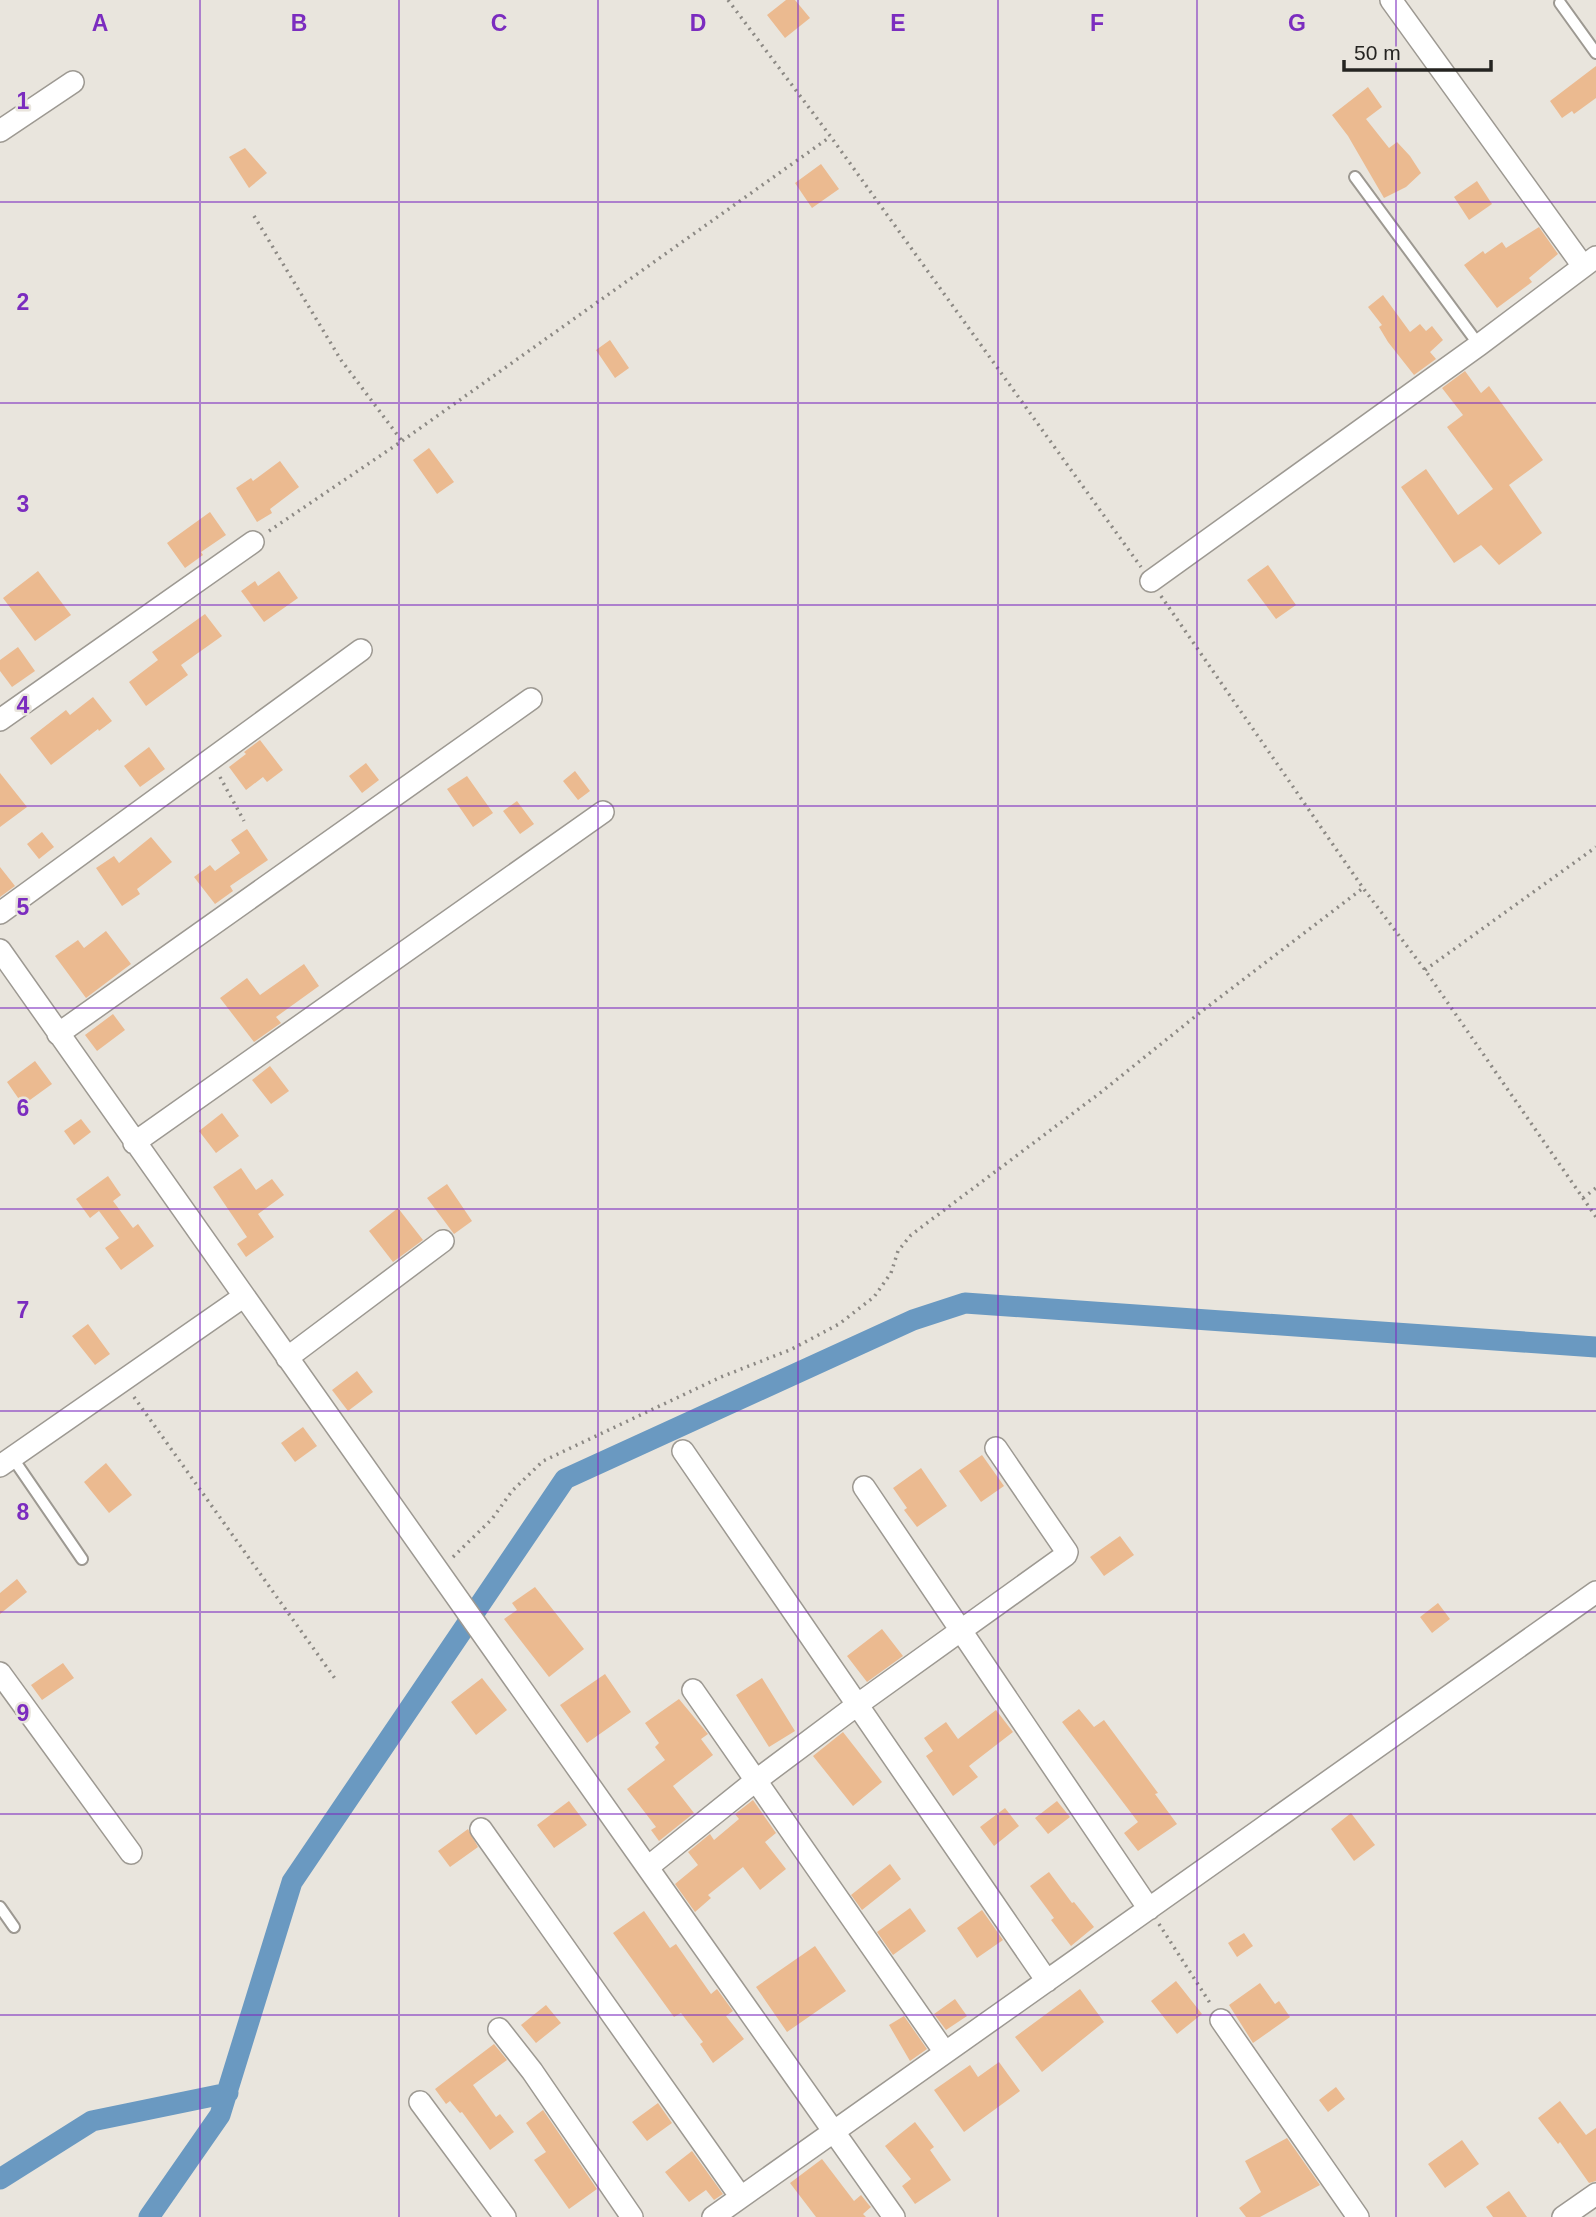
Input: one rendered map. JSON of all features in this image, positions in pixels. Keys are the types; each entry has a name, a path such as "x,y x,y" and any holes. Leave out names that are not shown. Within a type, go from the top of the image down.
{"street":[{"path":"1151,581 1479,345 1590,261 1391,0"},
{"path":"0,131 73,82"},
{"path":"0,720 253,542"},
{"path":"0,913 361,650"},
{"path":"58,1034 531,699"},
{"path":"134,1143 603,812"},
{"path":"0,950 894,2217"},
{"path":"287,1357 443,1241"},
{"path":"6,1462 243,1297"},
{"path":"648,1867 857,1704 1043,1573 1068,1552 996,1448"},
{"path":"683,1451 1047,1981"},
{"path":"864,1487 1149,1909"},
{"path":"713,2217 1596,1592"},
{"path":"0,1673 131,1853"},
{"path":"693,1690 754,1782 944,2051"},
{"path":"481,1829 740,2196"},
{"path":"1220,2020 1358,2217"},
{"path":"499,2029 532,2071 632,2217"},
{"path":"420,2102 505,2217"},
{"path":"1563,2217 1596,2194"}],"lane":[{"path":"1560,4 1596,53"},
{"path":"1355,177 1479,345"},
{"path":"6,1462 82,1559"},
{"path":"0,1908 14,1927"}],"path":[{"path":"253,542 402,441 831,137"},
{"path":"254,216 341,360 402,441"},
{"path":"210,760 244,821"},
{"path":"1425,970 1596,847"},
{"path":"438,1571 492,1519 512,1491 543,1461 721,1377 792,1349 839,1324 865,1305 891,1273 898,1251 911,1235 1100,1093 1363,888"},
{"path":"1596,1188 1583,1198 1596,1217"},
{"path":"122,1381 336,1680"},
{"path":"1149,1909 1220,2020"}],"building":[{"path":"786,0 795,0 810,18 785,38 767,15"},
{"path":"1596,66 1596,98 1574,114 1572,111 1562,118 1550,101"},
{"path":"1368,87 1382,107 1366,119 1389,148 1397,142 1421,173 1406,187 1384,198 1348,136 1332,115"},
{"path":"245,148 267,173 249,188 229,157"},
{"path":"821,164 839,189 812,208 795,183"},
{"path":"1477,181 1492,204 1469,220 1454,197"},
{"path":"1539,227 1558,254 1529,278 1532,282 1497,308 1464,265 1483,251 1485,254 1502,242 1506,248"},
{"path":"1383,295 1410,332 1420,324 1426,331 1432,326 1443,340 1430,352 1436,359 1414,375 1388,342 1379,327 1382,325 1368,307"},
{"path":"610,340 629,368 615,378 596,350"},
{"path":"1465,371 1481,393 1489,386 1543,460 1509,485 1542,533 1499,565 1481,545 1454,563 1401,487 1426,469 1458,515 1493,489 1447,427 1463,415 1442,388"},
{"path":"429,448 454,482 437,494 413,460"},
{"path":"280,461 299,487 270,509 272,513 257,522 236,488 251,478 253,481"},
{"path":"210,512 226,535 201,552 203,555 185,568 167,543"},
{"path":"1268,565 1296,605 1276,619 1247,580"},
{"path":"38,571 71,615 35,641 3,598"},
{"path":"279,571 298,598 264,622 241,591 255,581 258,586"},
{"path":"205,614 222,636 181,665 188,675 146,706 129,682 158,660 152,652"},
{"path":"18,647 35,671 12,687 0,671 0,660"},
{"path":"93,697 112,721 51,765 30,738 66,710 70,715"},
{"path":"260,740 283,770 267,782 263,777 246,790 229,767"},
{"path":"149,747 165,769 140,787 124,766"},
{"path":"366,763 379,780 362,793 349,776"},
{"path":"575,771 590,791 578,800 563,781"},
{"path":"0,773 27,807 0,827"},
{"path":"467,776 493,813 473,827 447,789"},
{"path":"517,801 534,824 520,834 503,811"},
{"path":"247,829 268,860 230,886 233,891 215,904 194,877 210,865 215,871 240,853 231,840"},
{"path":"42,832 54,847 39,859 27,844"},
{"path":"151,837 172,862 137,889 140,894 122,906 96,868 114,856 119,863"},
{"path":"0,867 15,886 0,897"},
{"path":"106,931 131,964 86,998 55,956 78,940 84,948"},
{"path":"304,964 319,986 276,1017 281,1023 254,1042 220,998 247,978 260,995"},
{"path":"113,1014 125,1030 97,1051 85,1035"},
{"path":"35,1061 52,1084 23,1105 7,1082"},
{"path":"270,1066 289,1091 271,1104 252,1080"},
{"path":"222,1113 239,1136 216,1153 199,1131"},
{"path":"81,1119 91,1132 74,1145 64,1131"},
{"path":"241,1168 256,1190 272,1179 284,1195 258,1214 274,1237 246,1257 237,1244 247,1237 213,1187"},
{"path":"108,1176 121,1195 113,1201 133,1228 138,1224 154,1246 121,1270 105,1248 119,1238 99,1211 90,1218 76,1199"},
{"path":"447,1184 472,1221 454,1234 427,1198"},
{"path":"398,1208 423,1240 393,1262 369,1231"},
{"path":"88,1324 110,1354 95,1365 72,1336"},
{"path":"357,1371 373,1392 348,1411 332,1390"},
{"path":"303,1427 317,1446 295,1462 281,1443"},
{"path":"982,1455 1004,1486 981,1502 959,1471"},
{"path":"106,1463 132,1495 109,1513 84,1482"},
{"path":"921,1468 947,1506 917,1527 904,1510 907,1508 893,1488"},
{"path":"1120,1536 1134,1555 1104,1576 1090,1557"},
{"path":"17,1579 27,1592 0,1614 0,1593"},
{"path":"535,1587 584,1649 549,1677 504,1619 517,1610 512,1603"},
{"path":"1438,1603 1450,1619 1432,1633 1420,1617"},
{"path":"882,1629 903,1656 867,1682 847,1656"},
{"path":"63,1663 74,1678 42,1700 31,1685"},
{"path":"605,1674 631,1712 587,1743 560,1705"},
{"path":"482,1678 507,1710 476,1735 451,1702"},
{"path":"762,1678 795,1731 769,1747 736,1695"},
{"path":"679,1699 708,1734 701,1739 713,1755 673,1786 694,1813 659,1841 651,1830 656,1827 627,1789 665,1760 655,1747 659,1743 645,1723"},
{"path":"1079,1709 1094,1727 1104,1720 1158,1793 1155,1794 1177,1824 1138,1851 1124,1833 1138,1822 1062,1722"},
{"path":"996,1710 1013,1732 969,1766 978,1777 953,1796 926,1756 933,1751 924,1738 946,1722 958,1739"},
{"path":"843,1732 882,1782 853,1806 813,1756"},
{"path":"753,1800 776,1833 765,1842 786,1869 760,1890 743,1867 708,1895 711,1898 695,1912 675,1884 698,1865 688,1852 710,1834 714,1840 739,1819 735,1814"},
{"path":"569,1801 587,1825 554,1848 537,1825"},
{"path":"1057,1801 1070,1817 1048,1834 1035,1818"},
{"path":"1005,1808 1019,1826 994,1846 980,1827"},
{"path":"1351,1813 1375,1845 1354,1861 1331,1829"},
{"path":"468,1829 478,1847 450,1867 438,1851"},
{"path":"890,1864 901,1879 862,1910 851,1895"},
{"path":"1049,1872 1094,1927 1071,1946 1030,1886"},
{"path":"910,1908 926,1931 893,1955 877,1932"},
{"path":"982,1910 1003,1940 977,1958 957,1928"},
{"path":"644,1911 670,1948 676,1944 711,1994 717,1989 733,2011 726,2016 744,2039 713,2063 700,2044 703,2042 681,2013 674,2017 613,1933"},
{"path":"1244,1933 1253,1946 1237,1957 1228,1943"},
{"path":"815,1946 846,1991 787,2032 756,1987"},
{"path":"1176,1981 1202,2014 1177,2034 1151,2001"},
{"path":"1260,1983 1275,2004 1279,2001 1290,2017 1253,2043 1229,2005"},
{"path":"1080,1989 1104,2022 1042,2072 1015,2037"},
{"path":"955,1999 967,2016 946,2030 934,2014"},
{"path":"546,2005 561,2023 536,2043 521,2025"},
{"path":"904,2016 927,2049 910,2061 889,2025"},
{"path":"494,2044 507,2060 473,2085 496,2117 500,2114 514,2132 490,2150 462,2112 450,2101 446,2104 435,2089"},
{"path":"999,2062 1020,2091 964,2132 934,2090 970,2065 978,2077"},
{"path":"1336,2087 1345,2099 1328,2112 1319,2100"},
{"path":"1560,2101 1586,2135 1596,2128 1596,2181 1589,2183 1560,2142 1558,2144 1538,2118"},
{"path":"658,2103 672,2123 647,2141 632,2122"},
{"path":"543,2110 597,2189 569,2209 534,2160 546,2152 526,2123"},
{"path":"915,2122 934,2147 930,2150 951,2180 915,2204 902,2186 911,2179 885,2146"},
{"path":"1287,2138 1320,2185 1260,2217 1246,2217 1239,2208 1261,2192 1245,2161"},
{"path":"1462,2140 1479,2164 1445,2188 1428,2164"},
{"path":"692,2151 723,2194 714,2200 706,2190 689,2202 665,2172"},
{"path":"822,2159 854,2201 861,2195 871,2207 863,2214 866,2217 816,2217 790,2183"},
{"path":"1509,2191 1527,2217 1493,2217 1486,2207"}],"waterway":[{"path":"149,2217 220,2115 292,1882 565,1479 913,1320 965,1303 1596,1347"},
{"path":"0,2179 92,2121 228,2093"}]}
